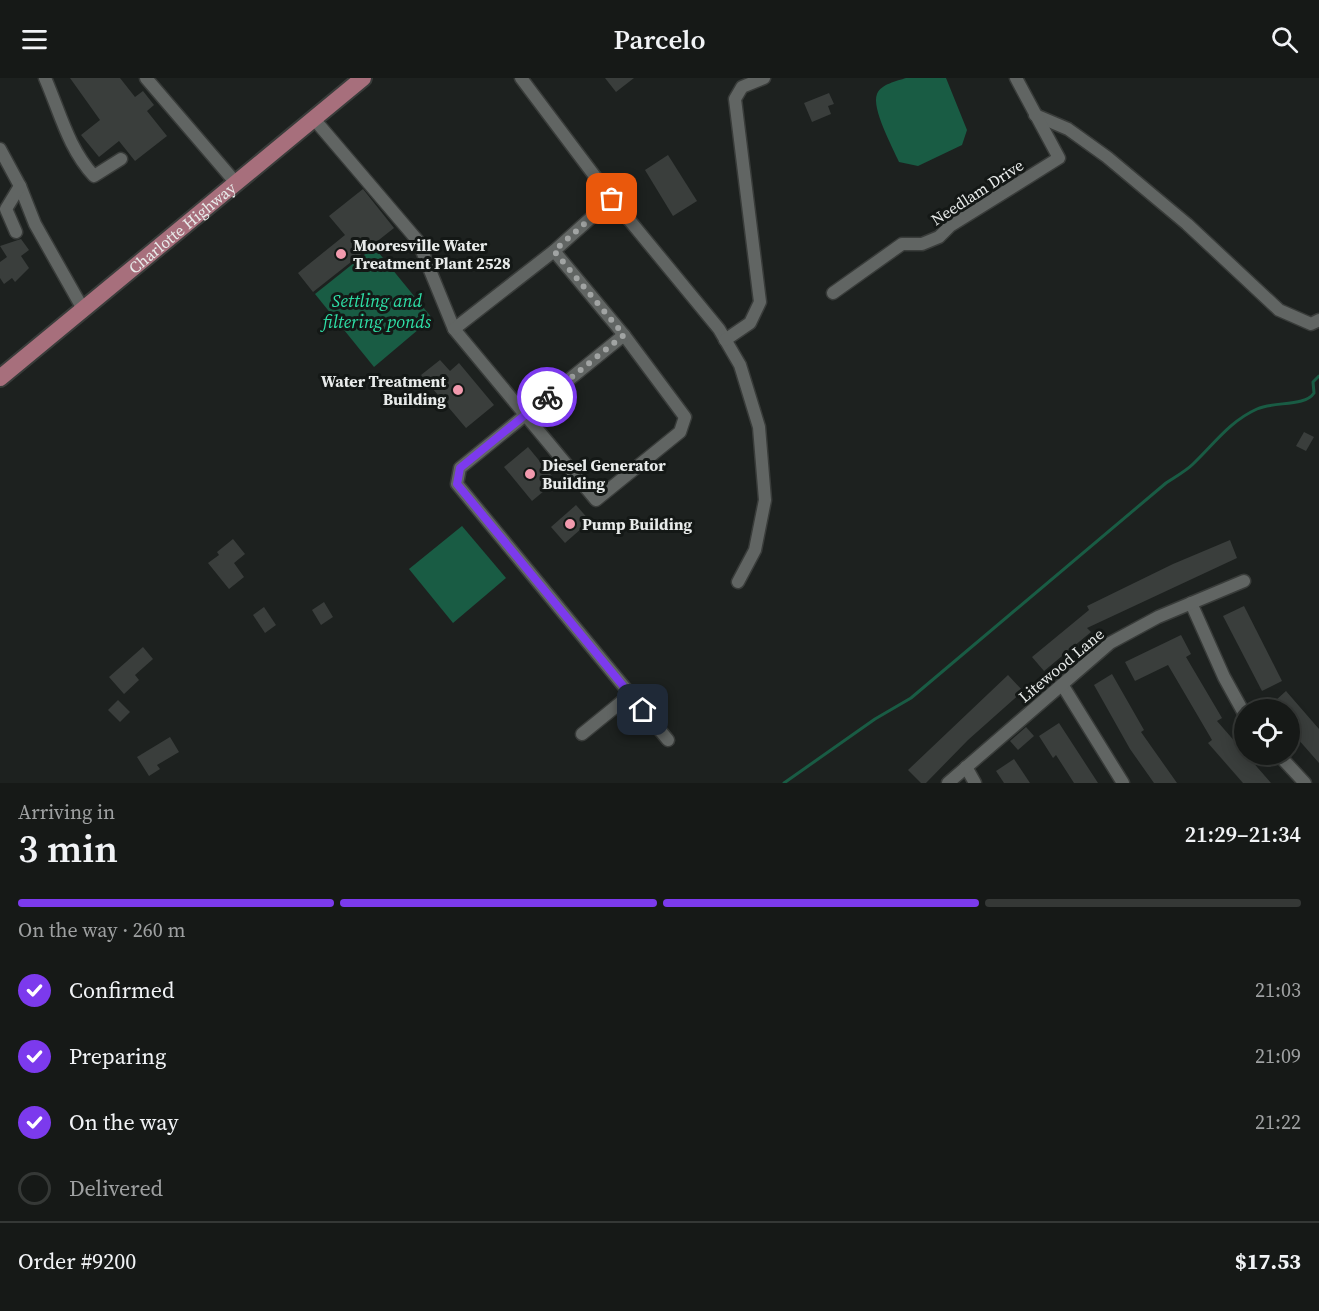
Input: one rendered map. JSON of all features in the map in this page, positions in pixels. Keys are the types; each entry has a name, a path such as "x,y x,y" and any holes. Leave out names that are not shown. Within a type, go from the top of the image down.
{"main road":[{"name":"Charlotte Highway","path":"1,373 83,309 363,78"}],"street":[{"path":"45,78 62,114 69,142 89,171 94,176 121,159"},
{"path":"146,78 236,183"},
{"path":"521,78 612,199 725,340 740,365 759,427 765,500 755,550 738,582"},
{"path":"725,340 750,323 760,302 735,99 742,87 764,78"},
{"name":"Needlam Drive","path":"833,293 902,244 922,244 939,237 950,226 1059,158 1016,78"},
{"path":"1035,114 1068,129 1107,157 1187,224 1279,310 1311,324 1319,320"},
{"path":"314,118 417,241 454,329 596,500 680,432 685,417 624,335 554,251"},
{"path":"0,148 20,186 34,224 83,309"},
{"path":"16,232 6,209 20,186"},
{"path":"454,329 554,251 612,199"},
{"path":"624,335 460,468 457,484 668,740"},
{"name":"Litewood Lane","path":"948,783 1110,644 1132,630 1244,581"},
{"path":"1191,603 1236,699"},
{"path":"1063,686 1123,783"},
{"path":"582,734 630,695"},
{"path":"1288,765 1305,783"},
{"path":"966,767 975,783"}],"water":[{"path":"906,78 946,78 967,130 962,145 918,166 899,162 877,109 876,100 879,91 890,83"},
{"name":"Settling and filtering ponds","path":"374,247 432,318 374,367 315,294"},
{"path":"462,526 506,578 453,623 409,569"}],"building":[{"path":"70,78 120,78 135,97 143,91 154,105 147,111 167,136 135,161 119,141 99,157 81,135 100,120"},
{"path":"605,78 634,78 616,92"},
{"path":"829,93 834,104 828,106 831,114 812,122 804,103"},
{"path":"668,155 697,201 673,216 645,170"},
{"name":"Mooresville Water Treatment Plant 2528","path":"363,189 394,228 313,292 298,273 345,235 329,216"},
{"path":"21,239 29,250 21,256 29,268 15,282 12,278 4,284 0,278 0,262 7,257 0,246"},
{"name":"Water Treatment Building","path":"440,360 450,371 459,363 494,405 466,428 421,375"},
{"path":"1304,432 1314,437 1306,451 1296,446"},
{"name":"Diesel Generator Building","path":"528,447 556,481 532,501 504,467"},
{"name":"Pump Building","path":"576,505 590,521 565,543 551,527"},
{"path":"233,539 245,554 234,563 244,577 229,589 208,563 219,555 217,552"},
{"path":"1230,540 1237,558 1087,628 1091,632 1044,671 1032,657 1089,610 1087,606 1173,564"},
{"path":"324,602 333,617 321,625 312,610"},
{"path":"1244,606 1282,681 1262,691 1223,616"},
{"path":"264,607 276,625 265,633 253,615"},
{"path":"1181,635 1191,654 1186,657 1222,718 1217,721 1234,741 1234,765 1255,765 1271,783 1243,783 1208,743 1212,740 1168,665 1135,681 1125,662"},
{"path":"143,647 153,659 135,675 139,680 124,694 109,677"},
{"path":"1112,674 1144,730 1141,732 1177,783 1154,783 1130,749 1094,685"},
{"path":"1008,675 1023,691 968,740 926,783 921,783 908,770"},
{"path":"1286,691 1293,699 1277,699"},
{"path":"118,700 130,712 120,722 108,710"},
{"path":"1300,707 1319,729 1319,763 1300,741"},
{"path":"1059,723 1098,783 1074,783 1056,755 1053,758 1039,736"},
{"path":"1026,727 1034,736 1018,750 1010,741"},
{"path":"170,737 179,752 157,765 160,769 149,776 137,757"},
{"path":"1014,759 1030,783 1004,783 996,771"}],"waterway":[{"path":"784,783 875,719 911,698 1166,483 1190,467 1239,420 1257,409 1310,397 1314,393 1313,382 1319,376"}],"way so far":[{"path":"547,397 624,335 554,251 612,199"}],"place":[{"name":"Mooresville Water Treatment Plant 2528","path":"341,254"},
{"name":"Water Treatment Building","path":"458,390"},
{"name":"Diesel Generator Building","path":"530,474"},
{"name":"Pump Building","path":"570,524"}],"route":[{"path":"547,397 460,468 457,484 643,710"}]}
